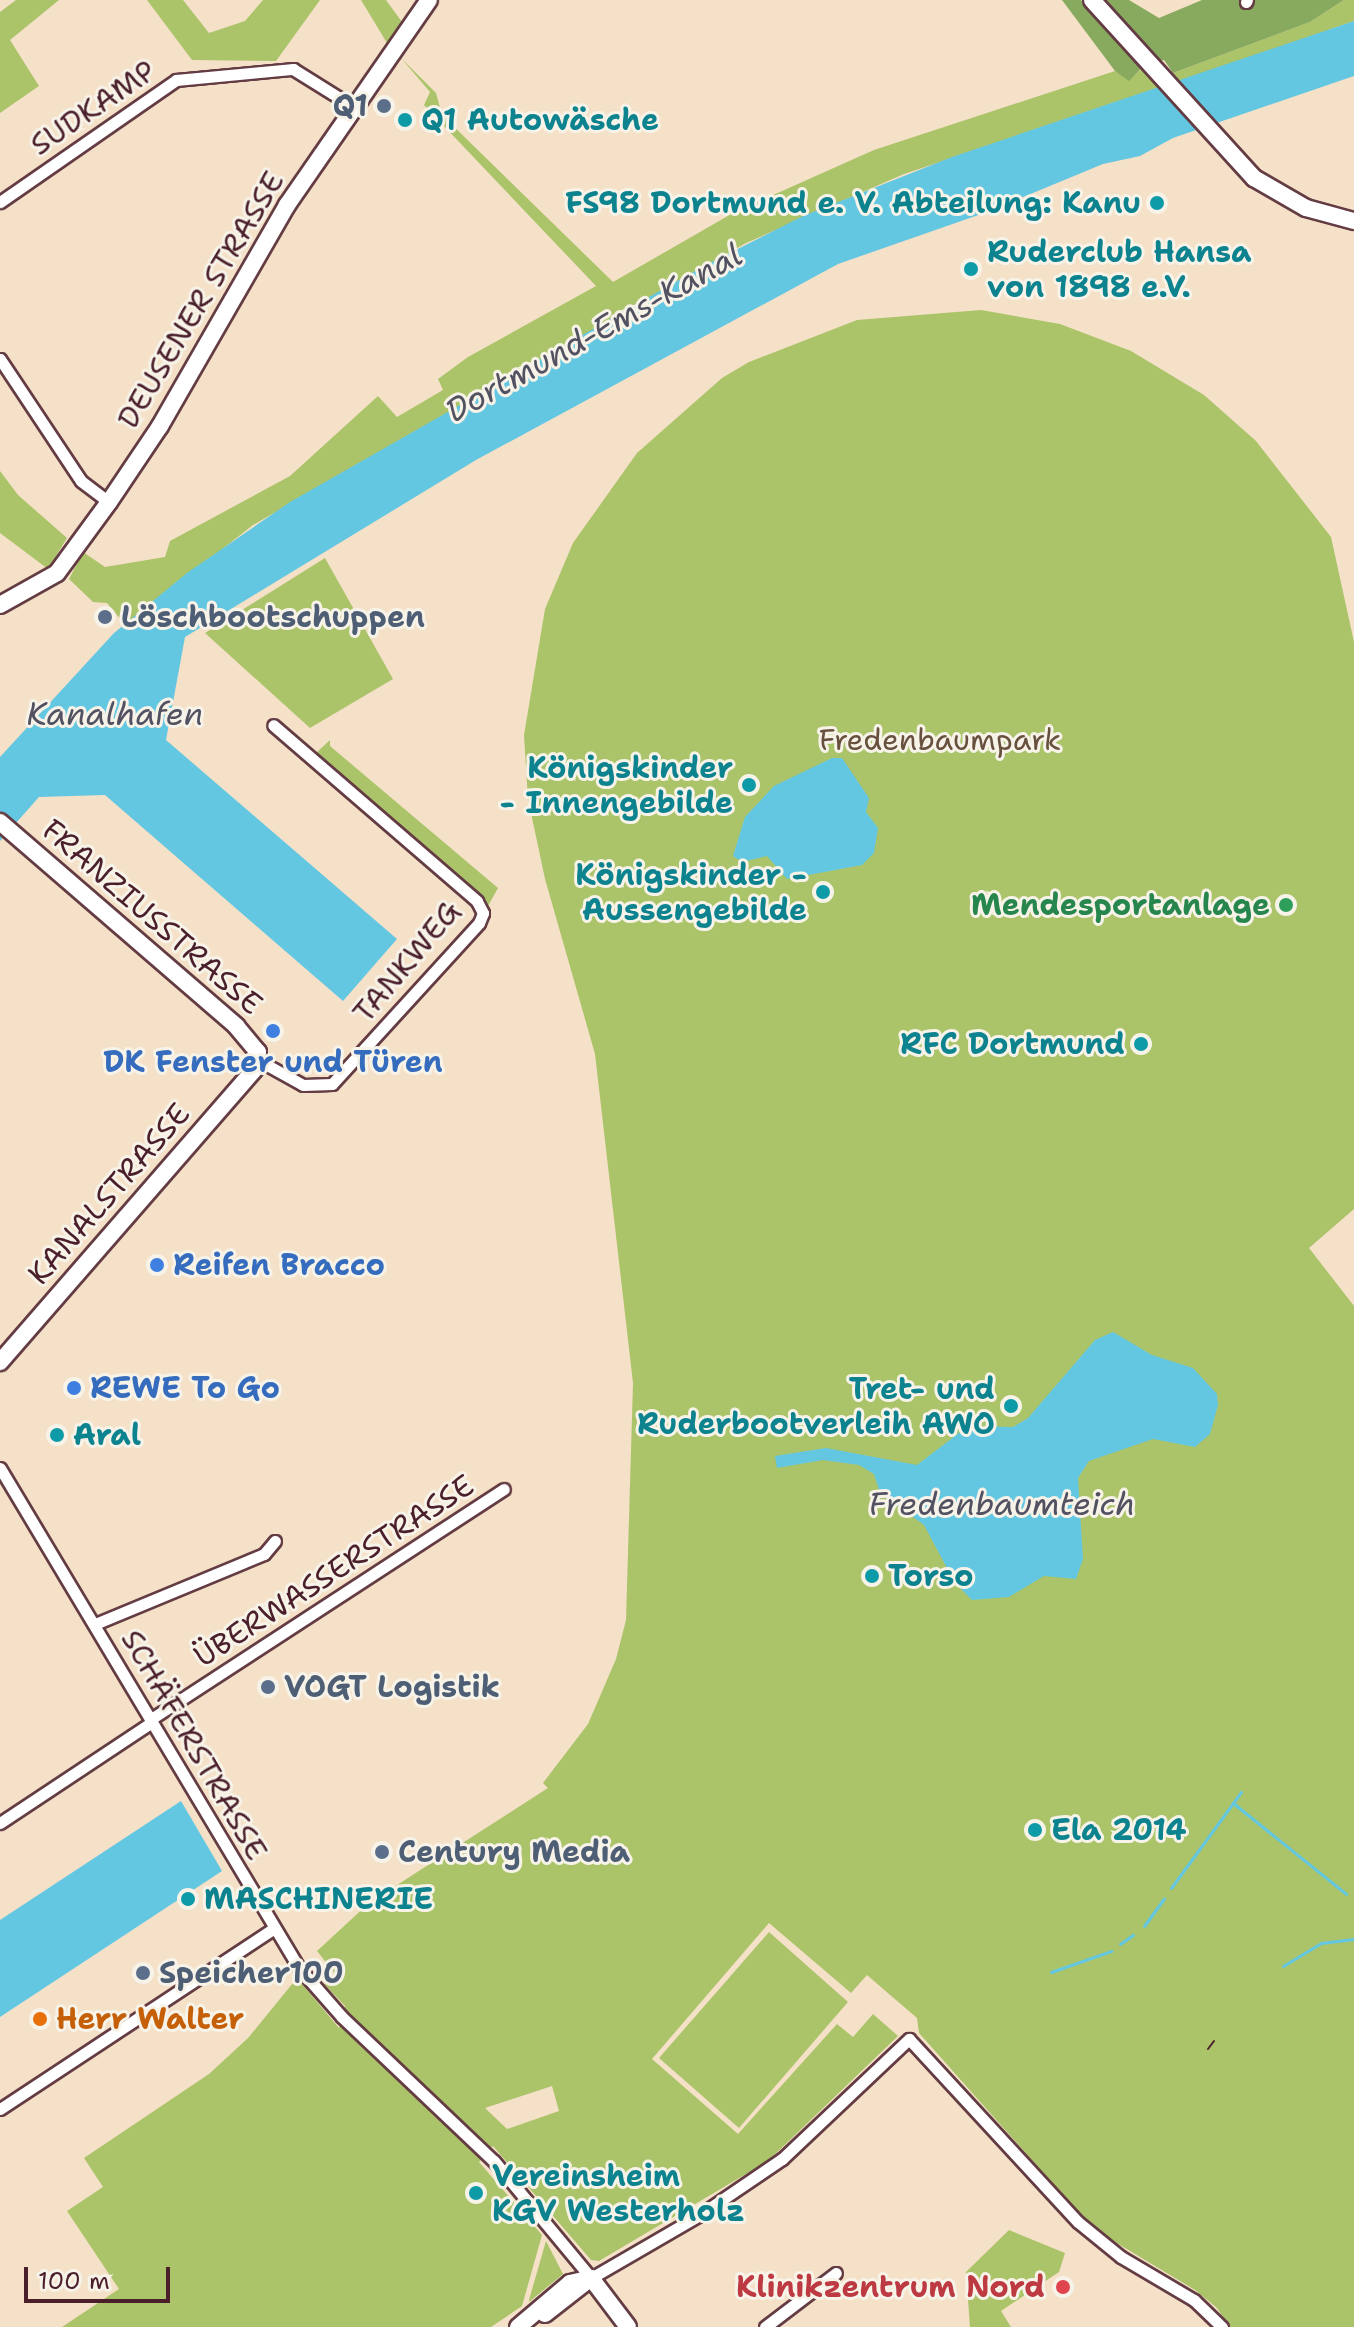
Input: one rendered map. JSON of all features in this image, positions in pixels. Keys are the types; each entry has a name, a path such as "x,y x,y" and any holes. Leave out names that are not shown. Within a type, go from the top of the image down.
{"main road":[{"name":"DEUSENER STRASSE","path":"0,605 57,573 109,502 160,426 254,258 429,0"},
{"path":"1092,0 1222,147 1272,191 1321,214 1354,221"},
{"name":"FRANZIUSSTRASSE","path":"6,828 236,1026 255,1044 258,1060"},
{"name":"KANALSTRASSE","path":"0,1362 258,1060"},
{"path":"521,2327 570,2283 591,2278 628,2327"}],"street":[{"name":"SUDKAMP","path":"0,202 176,80 293,69 354,107"},
{"path":"0,359 81,481 109,502"},
{"name":"TANKWEG","path":"258,1060 303,1085 332,1084 479,923 483,913 477,901 273,725"},
{"name":"SCHÄFERSTRASSE","path":"0,1468 274,1928 321,1994 494,2161 591,2278"},
{"name":"ÜBERWASSERSTRASSE","path":"0,1823 504,1489"},
{"path":"95,1624 264,1554 275,1541"},
{"path":"0,2109 274,1928"},
{"path":"591,2278 698,2216 782,2159 909,2039 1078,2222 1121,2257 1194,2300 1222,2327"},
{"path":"765,2327 836,2273"}],"green space":[{"path":"16,0 59,0 10,40 39,86 0,113 0,12"},
{"path":"147,0 183,0 209,33 245,21 263,0 320,0 276,61 192,60"},
{"path":"361,0 386,0 402,22 387,43"},
{"path":"1062,0 1081,0 1141,69 1129,81 1115,71"},
{"path":"1102,0 1129,0 1159,18 1202,0 1344,0 1310,22 1173,73 1164,60 1156,62"},
{"path":"1344,0 1354,0 1354,21 1180,82 1173,73 1310,22"},
{"path":"401,58 436,93 442,115 613,282 733,213 874,150 1115,71 1129,80 1142,69 1159,89 904,174 746,243 253,525 132,620 121,620 107,603 93,602 69,579 83,552 105,567 165,557 170,541 290,476 378,396 397,417 443,390 438,379 468,357 596,286 424,105 430,92"},
{"name":"Fredenbaumpark","path":"981,310 1060,324 1131,351 1204,395 1256,441 1331,537 1354,642 1354,1209 1309,1248 1354,1306 1354,2327 1229,2327 1217,2308 1195,2290 1115,2242 1077,2211 919,2033 917,2018 867,1975 851,1993 769,1923 652,2059 738,2134 837,2024 853,2037 873,2014 898,2036 768,2161 599,2261 591,2260 493,2146 479,2162 542,2235 522,2306 491,2327 62,2327 119,2289 67,2211 103,2187 84,2158 209,2074 248,2038 297,1978 339,2028 345,2006 324,1984 336,1975 317,1951 369,1903 548,1788 543,1783 588,1724 616,1659 626,1620 633,1383 595,1054 545,879 528,799 524,735 545,609 573,543 637,453 722,378 749,362 857,320","holes":["552,2086 559,2111 507,2129 485,2108"]},
{"path":"0,471 18,495 67,538 48,569 0,533"},
{"path":"325,558 393,679 310,728 205,633"},
{"path":"330,740 330,746 498,888 488,906 315,754"},
{"path":"769,1932 848,2002 739,2128 659,2058"},
{"path":"1009,2230 1065,2253 1059,2272 1001,2311 1011,2327 970,2327 966,2272"},
{"path":"546,2241 563,2274 529,2302 529,2300"}],"water":[{"path":"1354,21 1354,76 1173,138 1140,156 1103,164 987,212 838,264 476,460 185,637 166,740 397,939 343,1001 105,795 39,797 0,841 0,757 114,633 187,573 290,502 700,268 803,216 952,157"},
{"path":"832,758 842,758 869,798 866,812 878,828 874,853 862,865 787,879 767,856 742,862 733,856 745,817 774,786"},
{"name":"Fredenbaumteich","path":"1113,1332 1152,1355 1193,1368 1217,1394 1218,1405 1210,1434 1195,1447 1153,1439 1089,1461 1078,1478 1083,1559 1076,1579 1044,1576 1009,1597 972,1600 955,1583 924,1525 880,1493 874,1474 859,1465 823,1460 777,1468 775,1456 826,1448 917,1465 968,1426 1013,1427 1028,1418 1095,1340"},
{"path":"181,1801 222,1871 0,2017 0,1920"}],"waterway":[{"path":"1171,1888 1241,1792"},
{"path":"1233,1803 1346,1894"},
{"path":"1144,1926 1164,1898"},
{"path":"1120,1944 1133,1935"},
{"path":"1283,1966 1321,1943 1354,1939"},
{"path":"1051,1972 1111,1951"}],"tram line":[{"path":"1208,2049 1214,2041"}],"place":[{"name":"Q1","path":"384,106"},
{"name":"Q1 Autowäsche","path":"405,120"},
{"name":"FS98 Dortmund e. V. Abteilung: Kanu","path":"1157,203"},
{"name":"Ruderclub Hansa von 1898 e.V.","path":"971,269"},
{"name":"Löschbootschuppen","path":"105,617"},
{"name":"Königskinder - Innengebilde","path":"749,785"},
{"name":"Königskinder - Aussengebilde","path":"823,892"},
{"name":"Mendesportanlage","path":"1286,905"},
{"name":"DK Fenster und Türen","path":"273,1031"},
{"name":"RFC Dortmund","path":"1141,1044"},
{"name":"Reifen Bracco","path":"157,1265"},
{"name":"REWE To Go","path":"74,1388"},
{"name":"Tret- und Ruderbootverleih AWO","path":"1011,1406"},
{"name":"Aral","path":"57,1435"},
{"name":"Torso","path":"872,1576"},
{"name":"VOGT Logistik","path":"268,1687"},
{"name":"Ela 2014","path":"1035,1830"},
{"name":"Century Media","path":"382,1852"},
{"name":"MASCHINERIE","path":"188,1899"},
{"name":"Speicher100","path":"143,1973"},
{"name":"Herr Walter","path":"40,2019"},
{"name":"Vereinsheim KGV Westerholz","path":"476,2193"},
{"name":"Klinikzentrum Nord","path":"1063,2287"}],"water label":[{"name":"Dortmund-Ems-Kanal","path":"594,333"},
{"name":"Kanalhafen","path":"115,714"}]}
